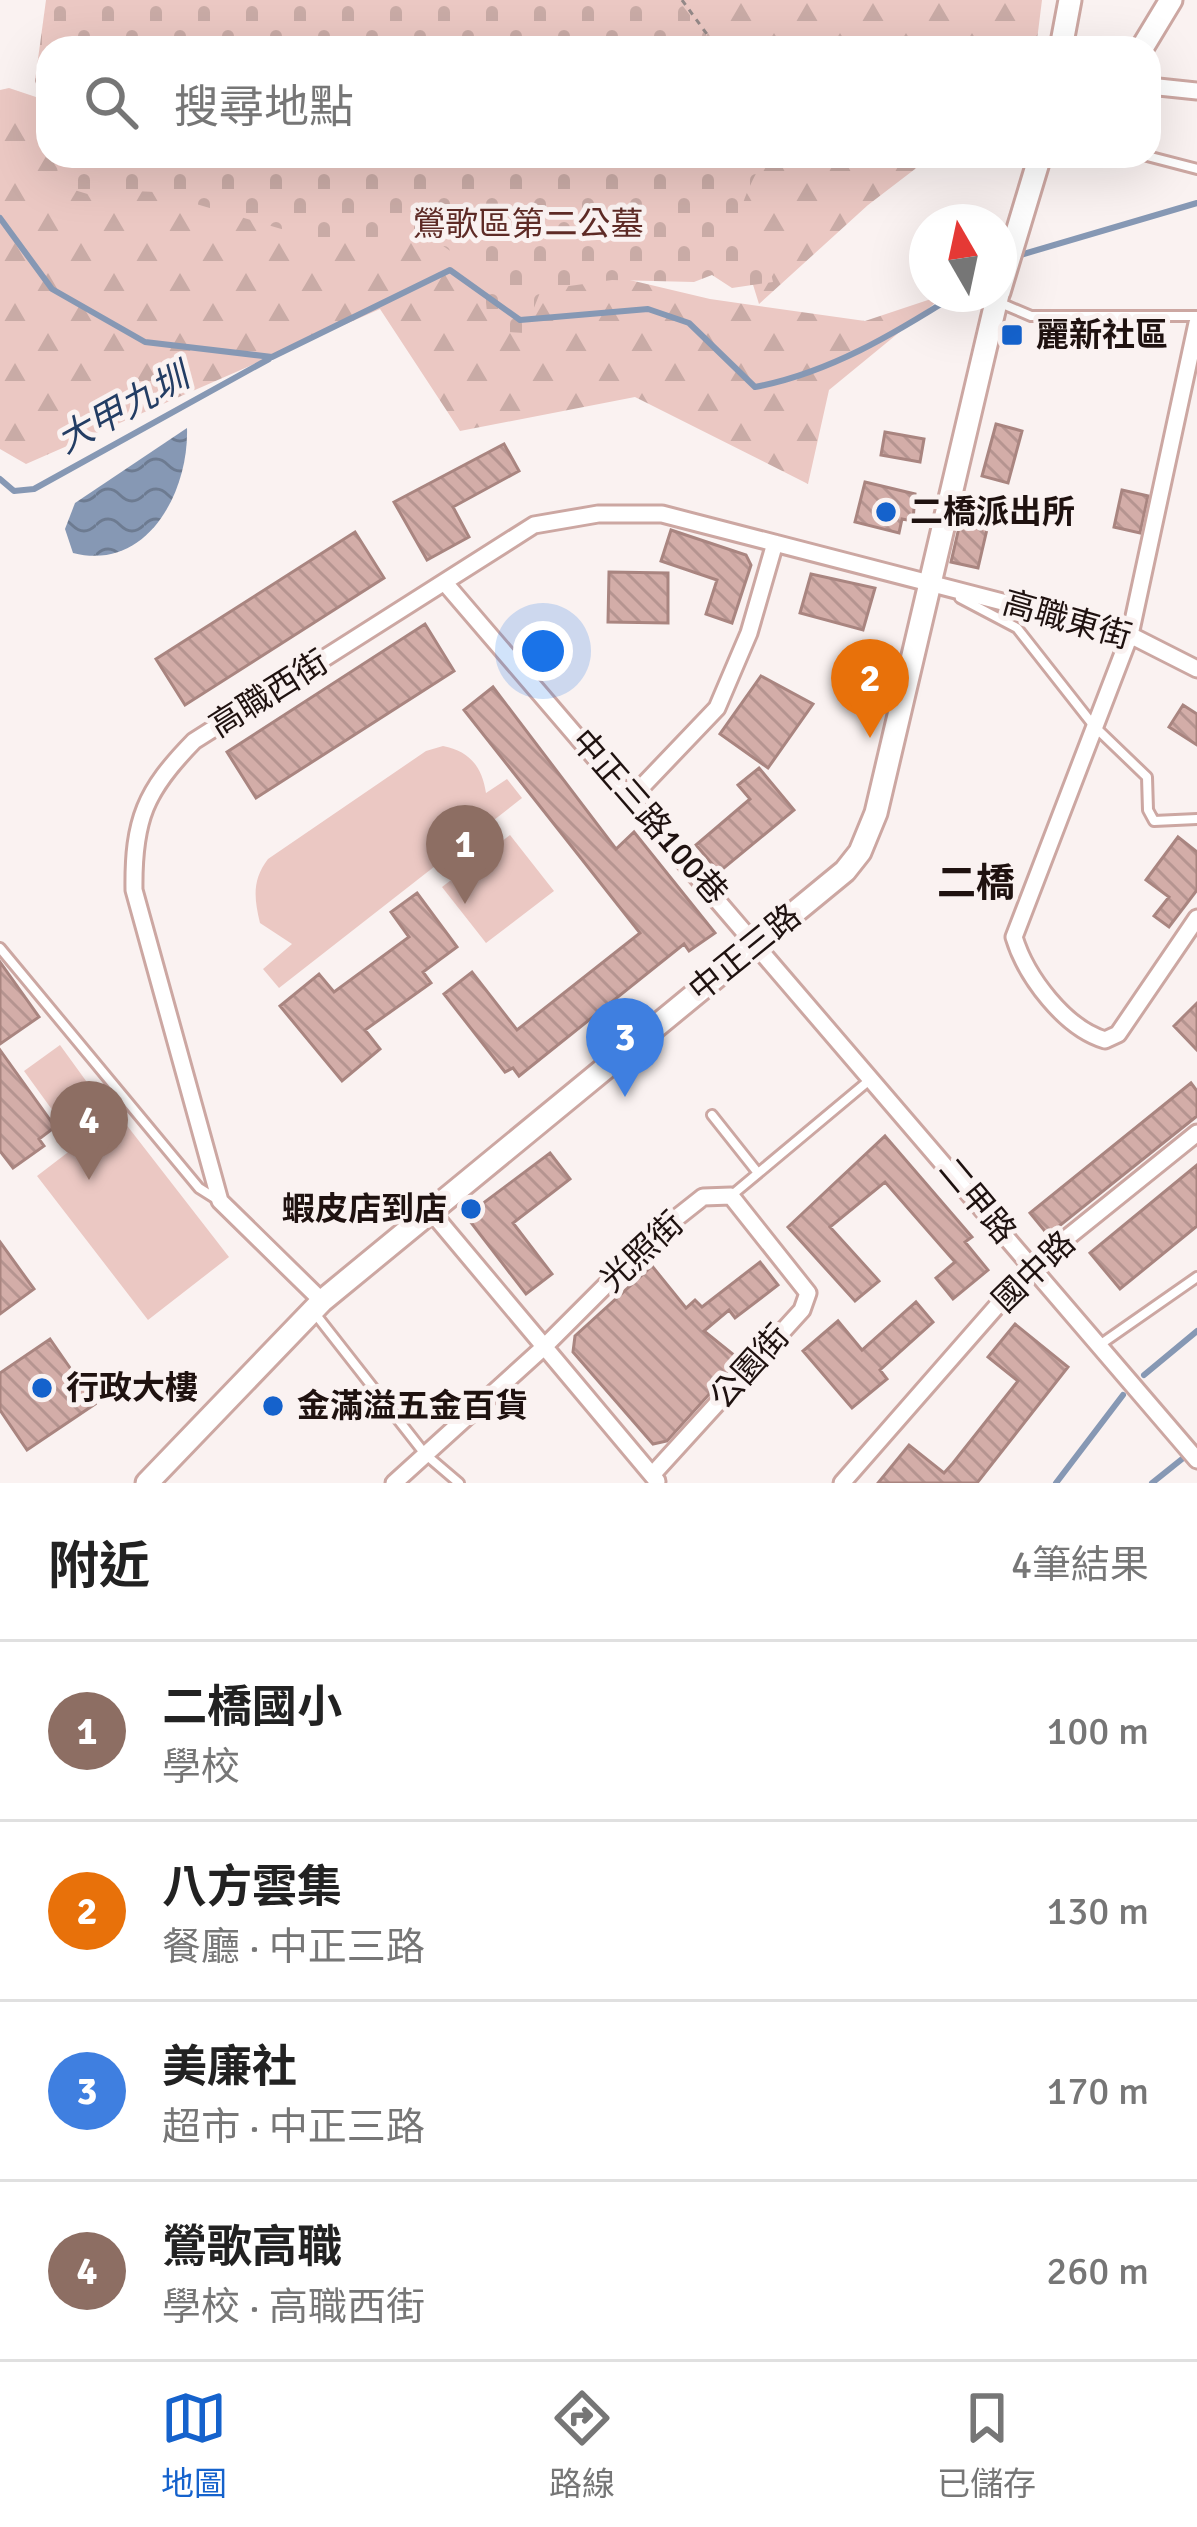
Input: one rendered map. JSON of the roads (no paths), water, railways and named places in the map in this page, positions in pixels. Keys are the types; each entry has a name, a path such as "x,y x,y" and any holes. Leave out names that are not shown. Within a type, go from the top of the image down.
{"street":[{"path":"1062,36 1070,0"},
{"path":"1149,36 1171,0"},
{"path":"1161,87 1197,91"},
{"name":"中正三路","path":"1017,232 1037,168"},
{"name":"中正三路","path":"149,1482 317,1306 428,1208 845,871 871,830 994,312"},
{"path":"1197,319 1130,634 1014,938 1021,961 1080,1033 1105,1040 1118,1034 1197,918"},
{"name":"高職西街","path":"220,1201 134,890 133,839 154,782 194,741 533,525 598,514 662,514 932,583"},
{"path":"632,796 717,708 749,632 775,543"},
{"name":"中正三路100巷","path":"445,583 757,943"},
{"name":"高職東街","path":"932,583 1130,634 1197,669"},
{"name":"二甲路","path":"757,943 1197,1460"},
{"name":"國中路","path":"842,1483 1032,1266 1197,1133"},
{"name":"光照街","path":"394,1483 544,1347 660,1231 703,1197 731,1196"},
{"name":"公園街","path":"656,1479 802,1310 808,1293 731,1196"},
{"path":"220,1201 317,1306"},
{"path":"428,1208 656,1479"}],"lane":[{"path":"1161,159 1197,169"},
{"path":"1017,301 1031,316 1197,319"},
{"path":"932,583 1017,628 1094,726 1147,777 1148,810 1154,821 1197,819"},
{"path":"0,947 199,1188 220,1201"},
{"name":"光照街","path":"731,1196 872,1078"},
{"path":"712,1115 758,1173"},
{"path":"1100,1345 1197,1277"},
{"path":"317,1306 425,1454 459,1483"}],"water":[{"path":"187,428 180,477 158,522 122,550 99,556 73,553 65,529 75,503"}],"waterway":[{"name":"大甲九圳","path":"1017,256 1197,203"},
{"name":"大甲九圳","path":"0,218 52,289 145,342 272,357 450,270 520,320 648,309 689,323 755,387 835,362 927,312"},
{"name":"大甲九圳","path":"0,479 14,491 34,489 269,359"},
{"path":"1144,1375 1197,1331"},
{"path":"1056,1483 1123,1395"},
{"name":"大甲九圳","path":"1152,1483 1197,1447"}],"place":[{"name":"麗新社區","path":"1012,335"},
{"name":"二橋派出所","path":"886,512"},
{"name":"八方雲集","path":"870,738"},
{"name":"二橋國小","path":"465,904"},
{"name":"美廉社","path":"625,1097"},
{"name":"鶯歌高職","path":"89,1180"},
{"name":"蝦皮店到店","path":"471,1209"},
{"name":"行政大樓","path":"42,1388"},
{"name":"金滿溢五金百貨","path":"273,1406"}],"district":[{"name":"二橋","path":"976,883"}],"park label":[{"name":"鶯歌區第二公墓","path":"528,224"}]}
